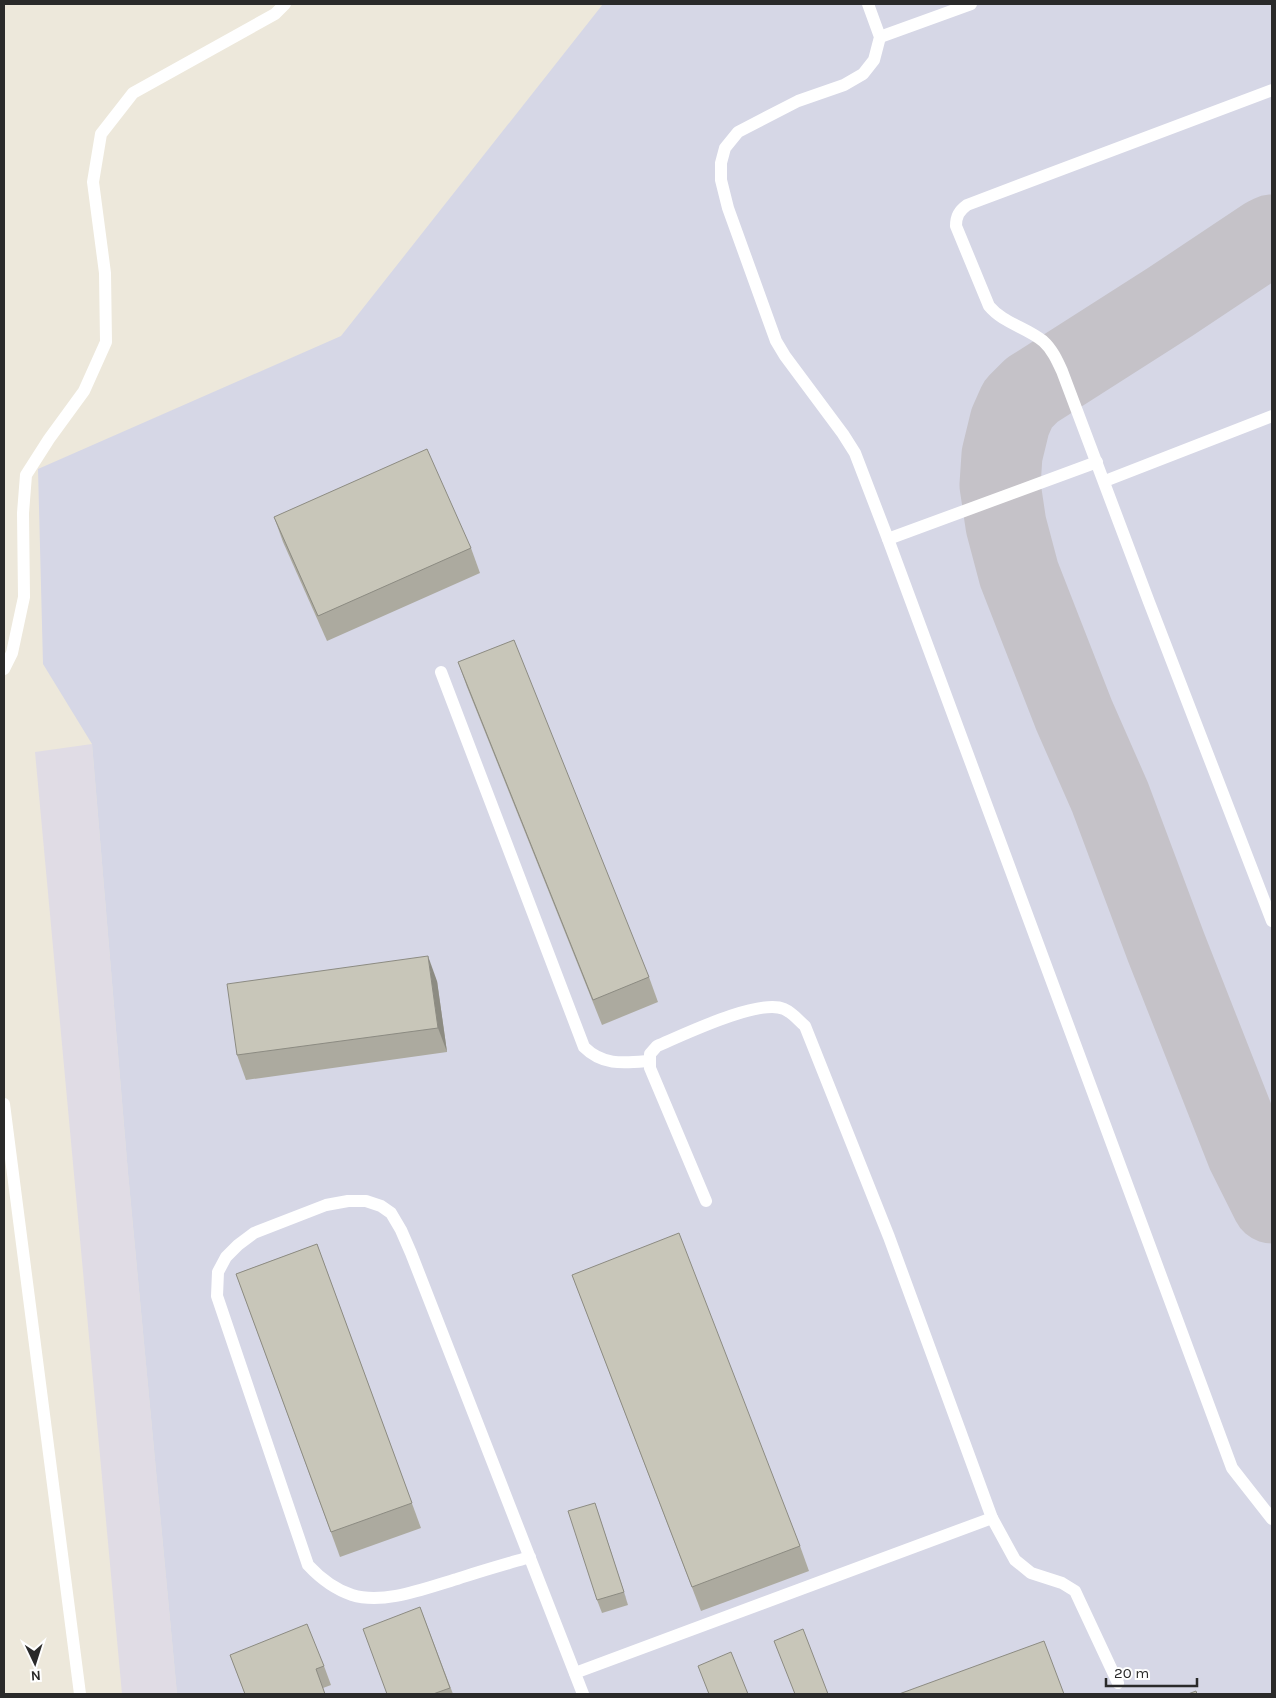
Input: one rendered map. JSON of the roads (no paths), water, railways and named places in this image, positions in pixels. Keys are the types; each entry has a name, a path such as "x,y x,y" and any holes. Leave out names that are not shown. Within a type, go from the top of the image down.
{"lane":[{"path":"4,669 12,653 24,597 23,513 26,475 49,439 84,391 106,342 105,273 93,182 101,134 133,93 276,14 285,4"},
{"path":"868,4 880,37 874,60 863,74 844,85 798,102 738,132 725,148 721,162 721,180 728,208 776,341 855,453 1232,1468 1272,1519"},
{"path":"880,37 970,4"},
{"path":"1272,90 967,204 961,209 956,218 956,226 989,306 995,313 1007,321 1041,340 1054,355 1062,371 1272,921"},
{"path":"1105,481 1272,416"},
{"path":"888,539 1097,462"},
{"path":"442,672 584,1047 592,1056 605,1061 623,1063 649,1061"},
{"path":"706,1201 650,1068 650,1054 656,1046 720,1020 768,1007 783,1008 795,1016 804,1026 889,1237 992,1518 1015,1560 1031,1573 1062,1583 1075,1591 1118,1683"},
{"path":"4,1104 80,1694"},
{"path":"530,1557 403,1595 374,1598 354,1596 335,1588 320,1578 308,1565 217,1296 218,1272 226,1257 238,1245 254,1233 326,1205 348,1200 366,1201 381,1206 391,1213 411,1253 530,1557 583,1694"},
{"path":"575,1673 992,1518"}]}
